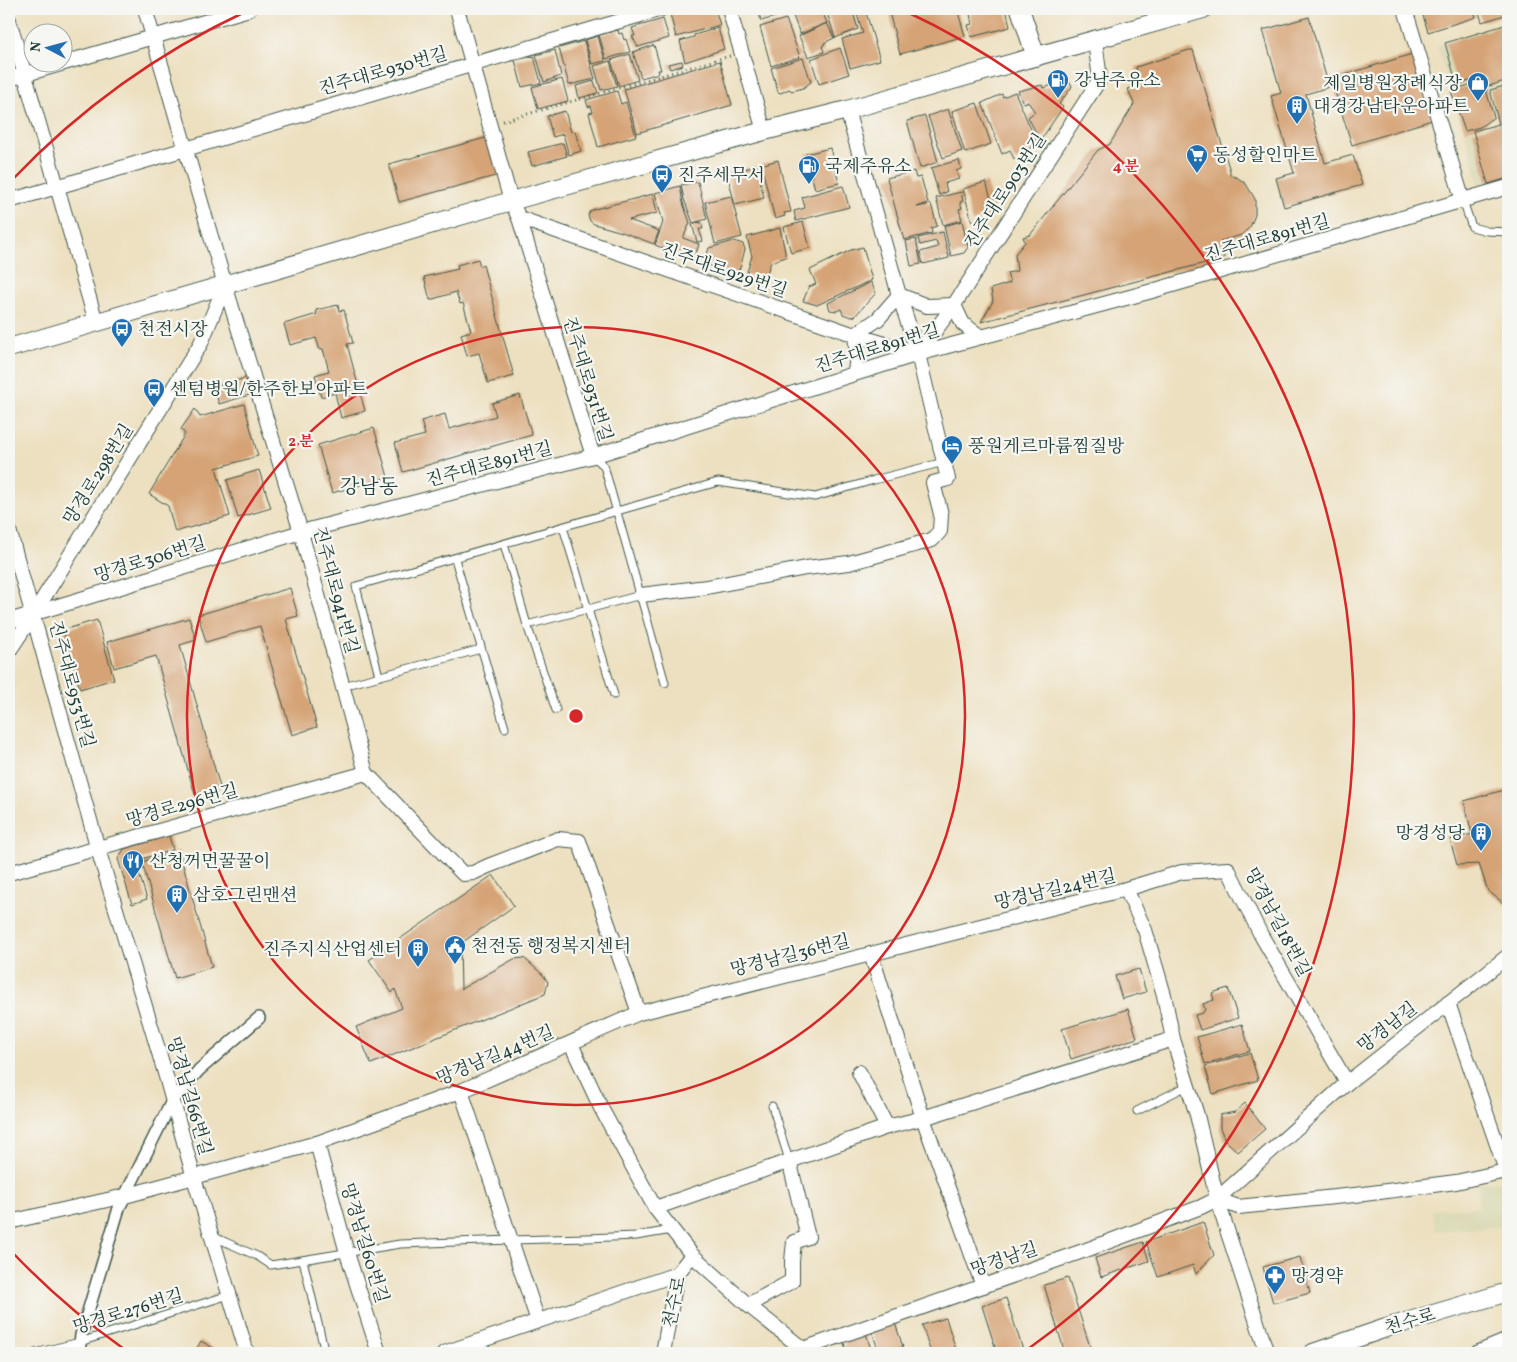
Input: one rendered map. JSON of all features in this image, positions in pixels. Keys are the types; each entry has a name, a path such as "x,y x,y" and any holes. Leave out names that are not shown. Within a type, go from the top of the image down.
{"street":[{"name":"진주대로941번길","path":"145,9 225,285 302,532 366,773 463,874 473,873 558,838 579,841 639,1013"},
{"path":"9,79 249,9"},
{"name":"진주대로930번길","path":"457,9 511,201"},
{"name":"진주대로930번길","path":"9,201 661,9"},
{"path":"729,9 764,131"},
{"path":"1020,9 1036,57"},
{"path":"9,348 511,201 1095,41 1203,9"},
{"path":"1405,9 1463,201"},
{"path":"9,20 96,322"},
{"name":"진주대로903번길","path":"918,354 954,305 1100,79 1095,41"},
{"path":"641,595 707,587 806,568 849,563 932,540 940,531 941,514 933,483 948,479 918,354 898,295 846,110"},
{"name":"진주대로891번길","path":"302,532 593,456 918,354 1152,291 1508,187"},
{"name":"진주대로931번길","path":"511,201 593,456"},
{"name":"진주대로929번길","path":"518,218 855,335 918,354"},
{"name":"망경로298번길","path":"9,651 201,343 225,285"},
{"path":"898,295 927,306 954,305 963,324 981,337"},
{"path":"855,373 857,355 855,335 878,319 898,295"},
{"name":"진주대로953번길","path":"9,530 98,849"},
{"name":"망경로306번길","path":"9,621 302,532"},
{"name":"망경로296번길","path":"9,873 366,773"},
{"name":"망경남길66번길","path":"98,849 247,1353"},
{"name":"망경남길18번길","path":"1126,889 1182,872 1228,869 1261,934 1346,1083"},
{"name":"망경남길24번길","path":"871,954 1126,889 1145,930 1164,995 1173,1039 1197,1115 1217,1200"},
{"name":"망경남길36번길","path":"572,1044 639,1013 871,954 923,1118 983,1286"},
{"name":"망경남길","path":"802,1352 1086,1250 1217,1200 1346,1083 1508,956"},
{"path":"1217,1200 1238,1207 1364,1194 1456,1182 1506,1166 1448,1003"},
{"path":"80,1347 119,1208 172,1101 199,1070 259,1018"},
{"path":"655,1208 887,1127 923,1118 1173,1039"},
{"name":"망경남길44번길","path":"9,1222 125,1196 316,1143 461,1091 572,1044 601,1108 655,1208 692,1255 802,1352"},
{"path":"859,1072 887,1127"},
{"path":"461,1091 538,1321"},
{"name":"망경남길60번길","path":"316,1143 347,1253 379,1353"},
{"path":"748,1305 792,1281 794,1242 808,1237 789,1160"},
{"path":"1217,1200 1268,1353"},
{"name":"천수로","path":"663,1353 677,1274 692,1255"},
{"path":"444,1353 677,1274"},
{"name":"천수로","path":"1313,1353 1386,1328 1508,1292"},
{"path":"1477,1353 1508,1340"}],"lane":[{"path":"1463,201 1472,227 1487,231 1508,232"},
{"name":"진주대로931번길","path":"593,456 604,466 665,683"},
{"path":"380,676 356,586 718,482 814,497 944,462"},
{"path":"563,527 614,695"},
{"path":"504,544 527,625 556,710"},
{"path":"454,558 505,728"},
{"path":"527,625 641,595"},
{"path":"343,686 481,649"},
{"path":"1137,1111 1187,1086"},
{"path":"772,1106 789,1160"},
{"path":"212,1236 257,1256 271,1265 400,1244 636,1236 672,1230"},
{"path":"303,1260 325,1353"},
{"name":"망경로276번길","path":"35,1353 80,1347 230,1295"}],"path":[{"path":"490,125 742,52"}],"shaded area":[{"path":"1508,21 1508,179 1480,188 1465,133 1498,122 1485,78 1450,88 1437,45"},
{"path":"1503,1182 1508,1226 1436,1231 1432,1210 1478,1207 1478,1183"}],"building":[{"path":"690,9 715,9 720,25 676,37 670,14"},
{"path":"758,9 803,9 761,21"},
{"path":"813,9 821,9 827,23 800,34 793,16"},
{"path":"826,9 852,9 858,29 835,38"},
{"path":"855,9 865,9 880,60 850,68 842,39 863,33"},
{"path":"901,9 957,9 965,36 900,54 889,12"},
{"path":"989,9 1006,9 1010,27 971,37 968,25 972,24 970,14"},
{"path":"1421,9 1473,9 1476,17 1428,32"},
{"path":"1478,9 1508,9 1508,14 1482,22"},
{"name":"대경강남타운아파트","path":"1309,17 1329,87 1306,94 1325,163 1353,155 1362,185 1284,207 1276,178 1294,173 1271,96 1281,93 1263,30"},
{"path":"663,19 669,38 638,47 632,36 635,36 632,28"},
{"path":"786,19 800,57 771,66 760,27"},
{"path":"827,23 834,38 824,43 822,46 824,52 808,57 799,36"},
{"path":"1508,24 1508,80 1489,86 1485,76 1457,85 1445,43"},
{"path":"718,28 724,49 685,62 680,41"},
{"path":"618,30 619,34 622,33 624,40 626,39 630,52 606,59 599,35"},
{"path":"598,36 605,61 592,64 585,40"},
{"path":"584,41 595,79 569,85 559,48"},
{"path":"654,45 661,70 658,70 659,73 641,78 633,52"},
{"path":"840,48 849,74 819,84 811,59"},
{"path":"555,50 561,76 544,82 536,55"},
{"path":"1193,50 1230,175 1246,184 1255,199 1255,215 1250,227 1241,235 1221,241 1224,258 981,322 993,301 991,289 1010,283 1007,273 1017,271 1015,254 1025,242 1023,237 1030,235 1098,150 1110,144 1134,104 1128,89 1133,87 1132,79 1137,76 1136,67"},
{"path":"630,54 638,80 619,86 611,60"},
{"path":"1412,54 1432,120 1352,145 1331,79"},
{"path":"534,56 541,83 522,87 515,60"},
{"path":"803,58 811,82 803,88 778,92 771,68"},
{"path":"610,61 617,86 601,90 594,66"},
{"path":"682,61 683,65 670,69 668,64"},
{"path":"720,61 732,105 637,133 624,89"},
{"path":"562,79 568,101 538,109 532,87"},
{"path":"1483,80 1494,117 1480,127 1465,131 1451,91"},
{"path":"594,81 598,93 579,98 576,86"},
{"path":"1067,81 1072,85 1059,104 1063,107 1040,141 1028,117 1035,112 1028,102 1023,103 1018,91 1042,85 1043,88"},
{"path":"1508,85 1508,178 1488,184 1473,131 1499,124 1490,90"},
{"path":"617,91 621,104 626,102 636,136 598,147 589,113 593,112 591,106 588,107 586,100"},
{"path":"1015,92 1036,141 1023,159 1019,161 1014,159 1010,150 1002,154 982,103 1002,94 1003,97"},
{"path":"977,103 991,144 965,153 952,111"},
{"path":"948,109 962,151 943,158 928,116"},
{"path":"565,111 571,132 575,131 581,151 569,155 563,134 553,137 547,116"},
{"path":"925,116 938,162 920,168 907,121"},
{"path":"489,137 499,175 399,202 389,164"},
{"path":"563,143 567,156 532,166 528,152"},
{"path":"830,148 839,183 815,189 806,154"},
{"path":"778,160 791,212 784,213 785,216 775,219 761,165"},
{"path":"959,160 961,169 956,171 959,179 945,183 947,192 939,195 931,168"},
{"path":"757,166 764,198 735,205 727,173"},
{"path":"914,171 916,178 921,177 928,203 917,207 931,204 937,226 931,228 932,233 904,240 887,178"},
{"path":"698,182 707,219 693,223 681,185"},
{"path":"986,182 994,209 985,211 986,215 978,217 977,221 972,222 963,189"},
{"path":"680,186 683,203 690,223 683,238 699,244 694,260 655,245 663,222 655,193"},
{"path":"843,186 849,207 796,221 794,211 805,208 802,197"},
{"path":"961,192 963,201 960,202 962,208 959,209 962,220 943,225 936,198"},
{"path":"653,194 657,213 629,220 659,231 654,244 590,221 588,215 590,211"},
{"path":"731,196 742,237 715,244 705,202"},
{"path":"962,221 968,247 964,253 951,256 944,226"},
{"path":"701,222 703,229 699,229 703,241 697,242 692,224"},
{"path":"803,222 810,248 791,253 784,227"},
{"path":"780,228 786,257 771,262 764,281 746,275 752,256 747,237"},
{"path":"943,232 949,258 923,264 920,252 938,247 936,241 920,245 918,238"},
{"path":"916,239 921,264 911,266 906,241"},
{"path":"734,241 743,244 745,249 736,276 704,263 709,248"},
{"path":"863,247 872,280 817,305 803,301 809,287 816,284 810,270 851,250"},
{"path":"478,259 480,266 483,265 514,376 488,383 479,353 467,356 461,334 471,331 463,303 460,304 456,292 430,300 424,277 458,269 457,265"},
{"path":"871,282 876,293 855,316 851,317 843,314 841,309 837,311 830,310 828,303"},
{"path":"338,305 339,311 344,310 353,343 347,344 365,411 341,418 335,393 321,397 315,375 329,371 323,349 320,350 316,338 290,345 284,324 317,314 316,310"},
{"path":"251,376 256,393 219,404 214,388"},
{"path":"520,395 532,435 403,472 395,443 425,435 421,421 445,414 449,429 496,416 492,403"},
{"path":"244,404 258,456 216,468 230,516 175,532 168,506 149,494 185,434 181,429 195,409 200,417"},
{"path":"374,428 388,477 332,493 318,445"},
{"path":"259,470 271,508 238,518 227,480"},
{"path":"290,588 298,616 286,619 317,727 292,735 260,626 206,642 198,615"},
{"path":"189,618 196,640 180,645 220,787 195,795 156,656 114,668 107,642"},
{"path":"97,620 114,679 80,689 63,630"},
{"name":"망경성당","path":"1508,789 1508,903 1506,905 1488,891 1479,864 1457,865 1450,840 1472,834 1464,801"},
{"name":"산청꺼먼꿀꿀이","path":"169,836 173,850 135,861 147,899 132,904 118,859 124,849"},
{"name":"삼호그린맨션","path":"179,851 212,967 175,978 142,862"},
{"name":"진주지식산업센터","path":"493,875 514,906 460,944 461,989 514,959 524,958 548,982 545,994 371,1064 356,1027 402,1008 395,989 392,993 369,960"},
{"path":"1139,969 1146,992 1122,999 1115,976"},
{"path":"1228,988 1238,1018 1200,1030 1195,1015 1203,1013 1205,1009 1203,1004 1214,1000 1212,993"},
{"path":"1128,1009 1137,1038 1071,1059 1062,1029"},
{"path":"1242,1024 1250,1051 1205,1064 1197,1037"},
{"path":"1250,1053 1258,1080 1213,1094 1205,1066"},
{"path":"1245,1103 1265,1129 1238,1152 1225,1140 1220,1128 1220,1115 1235,1112"},
{"path":"1203,1222 1214,1255 1196,1274 1193,1265 1158,1277 1146,1242"},
{"path":"1143,1242 1149,1261 1101,1277 1095,1258"},
{"path":"1300,1257 1310,1293 1273,1303 1263,1267"},
{"path":"1068,1278 1092,1353 1065,1353 1044,1285"},
{"path":"1006,1298 1024,1353 997,1353 982,1306"},
{"path":"946,1318 957,1353 931,1353 922,1325"},
{"path":"895,1323 903,1347 879,1353 872,1331"},
{"path":"866,1333 872,1353 847,1353 843,1340"},
{"path":"201,1341 222,1353 194,1353"}],"place":[{"name":"강남주유소","path":"1058,99"},
{"name":"제일병원장례식장","path":"1478,102"},
{"name":"대경강남타운아파트","path":"1297,125"},
{"name":"동성할인마트","path":"1197,174"},
{"name":"국제주유소","path":"809,185"},
{"name":"진주세무서","path":"662,194"},
{"name":"천전시장","path":"122,348"},
{"name":"센텀병원/한주한보아파트","path":"154,408"},
{"name":"풍원게르마륨찜질방","path":"952,465"},
{"name":"망경성당","path":"1481,852"},
{"name":"산청꺼먼꿀꿀이","path":"133,880"},
{"name":"삼호그린맨션","path":"177,914"},
{"name":"천전동 행정복지센터","path":"455,965"},
{"name":"진주지식산업센터","path":"418,968"},
{"name":"망경약","path":"1275,1295"}],"district":[{"name":"강남동","path":"369,486"}]}
